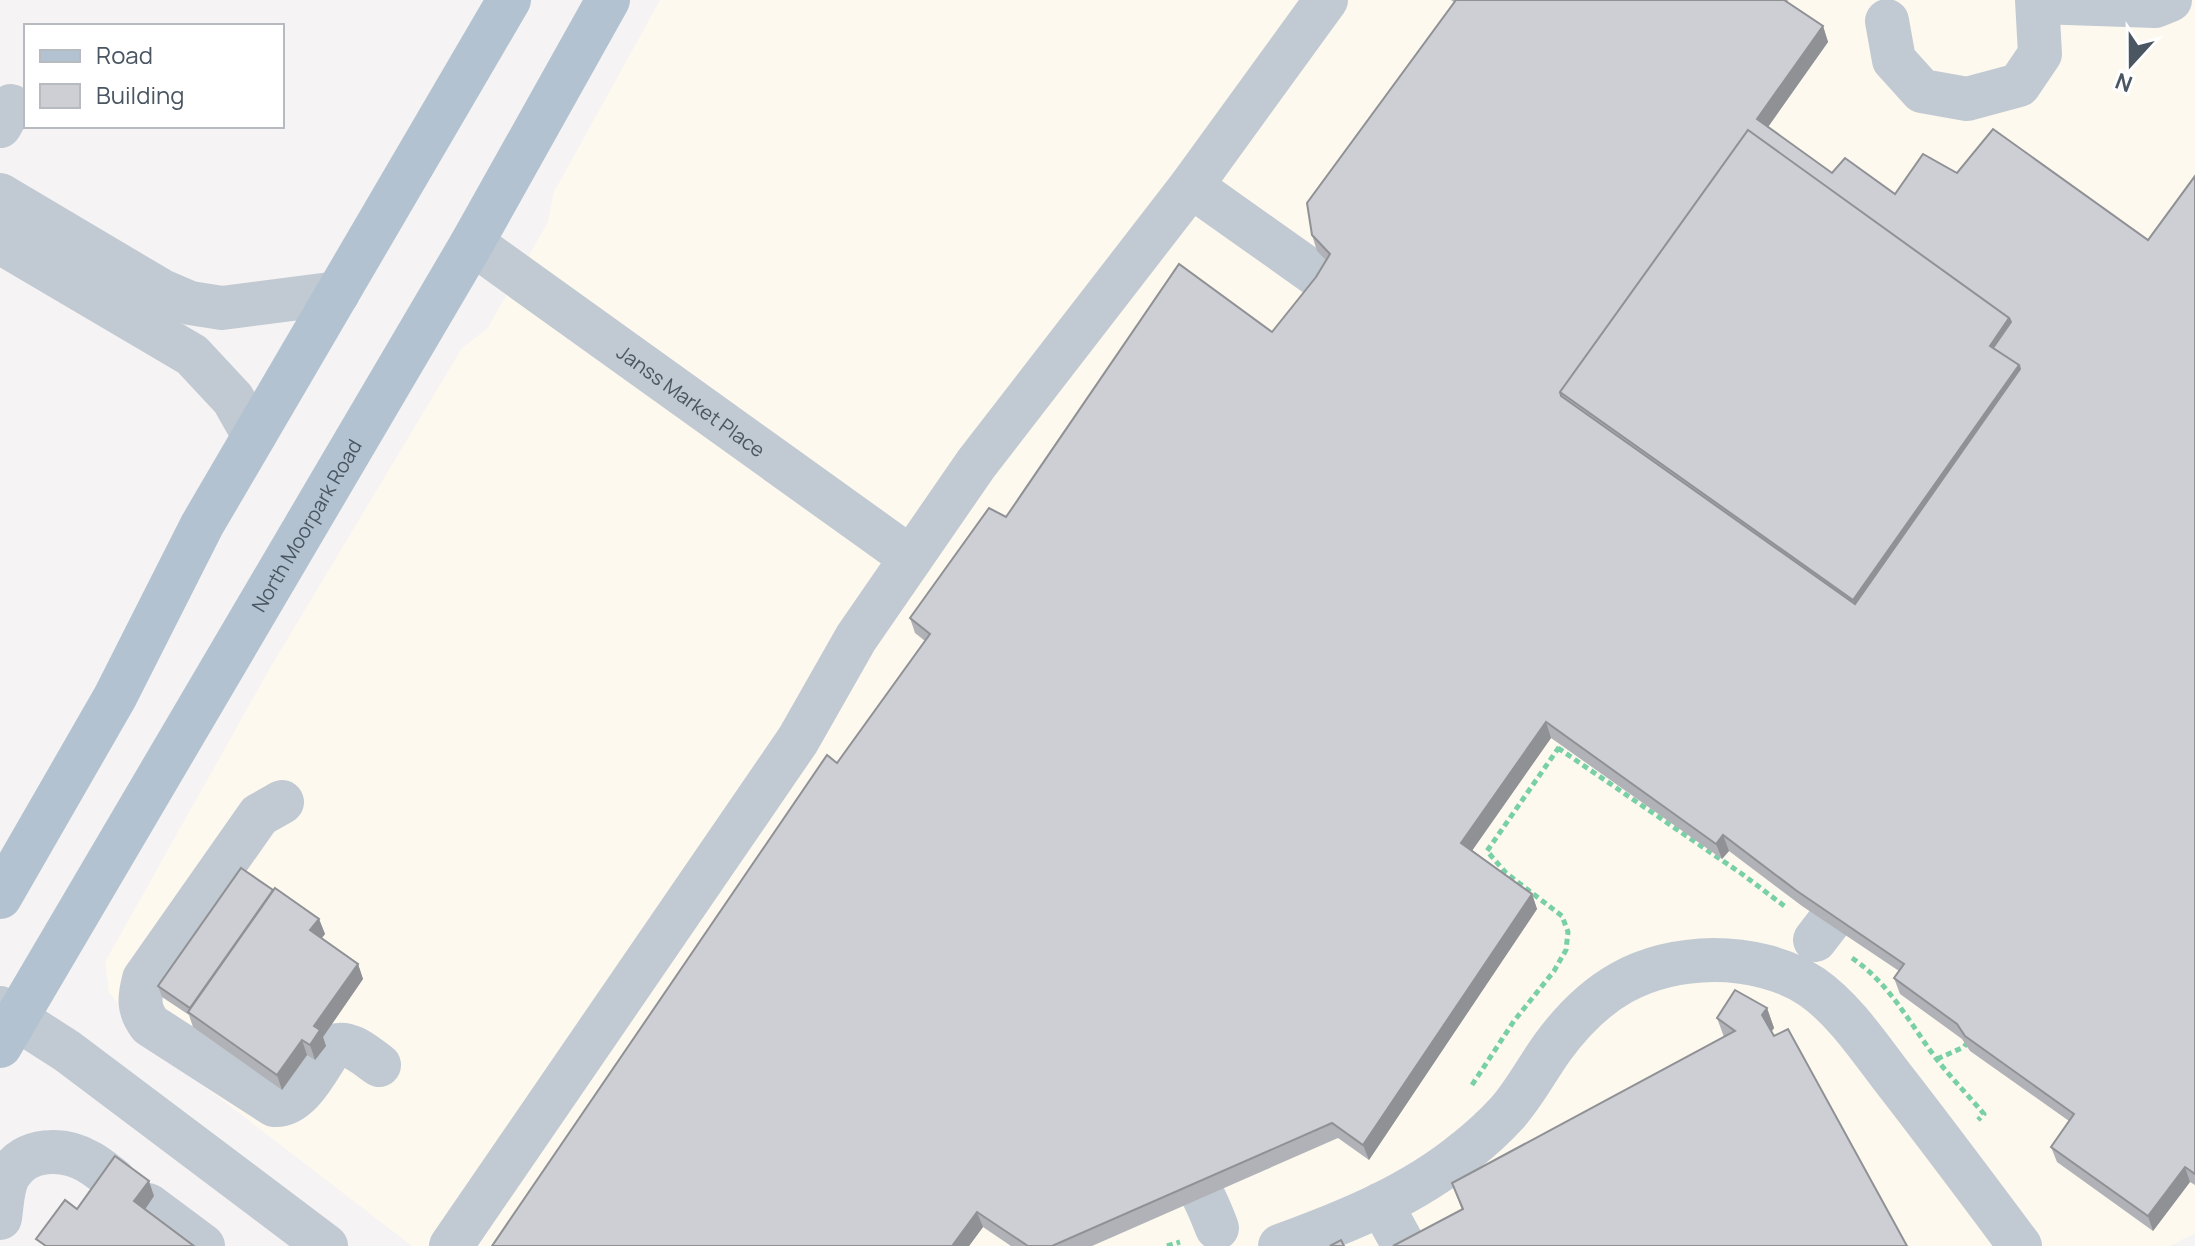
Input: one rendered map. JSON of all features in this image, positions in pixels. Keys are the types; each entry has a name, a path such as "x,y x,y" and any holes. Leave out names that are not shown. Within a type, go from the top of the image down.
{"main road":[{"path":"0,897 115,697 202,525 509,0"},
{"name":"North Moorpark Road","path":"6,1024 472,243 608,0"}],"street":[{"path":"451,1246 798,740 856,638 976,464 1191,186 1326,0"},
{"path":"1887,21 1894,60 1922,91 1967,99 2019,85 2040,54 2038,1 2155,6 2170,0"},
{"path":"1191,186 1329,281 1397,333"},
{"path":"0,195 162,291 190,303 222,308 338,293"},
{"path":"0,242 192,355 233,399 254,436"},
{"name":"Janss Market Place","path":"472,243 911,558"},
{"path":"282,802 259,815 144,979 139,1002 141,1012 150,1025 274,1105 282,1106 294,1100 333,1046 342,1043 351,1046 379,1065"},
{"path":"1815,940 1888,848"},
{"path":"721,852 756,881"},
{"path":"1280,1246 1317,1233 1425,1182 1467,1150 1507,1113 1562,1034 1605,992 1644,970 1685,960 1736,960 1775,969 1813,988 1842,1016 1883,1065 2020,1246"},
{"path":"6,1024 57,1043 326,1246"},
{"path":"1134,1131 1186,1168 1203,1191 1217,1228"},
{"path":"0,1218 9,1175 19,1163 35,1153 53,1152 86,1159 203,1246"},
{"path":"1381,1204 1404,1246"}],"path":[{"path":"1468,1091 1566,950 1568,932 1562,916 1506,873 1487,851 1568,735"},
{"path":"1937,1059 1964,1047 1972,1035"},
{"path":"1167,1246 1217,1228"}],"shaded area":[{"path":"660,0 2195,0 2195,1233 2170,1246 412,1246 165,1056 109,993 105,962 270,668 462,348 487,329 548,222 553,194"}],"building":[{"path":"1456,0 1784,0 1823,26 1757,119 1832,173 1845,158 1895,194 1923,154 1957,173 1993,129 2148,240 2195,176 2195,1174 2185,1167 2148,1216 2051,1147 2074,1114 1965,1036 1957,1024 1894,978 1904,964 1797,891 1723,835 1716,844 1546,722 1461,843 1532,894 1363,1145 1332,1123 1052,1246 1028,1246 977,1212 952,1246 492,1246 827,755 837,763 930,634 910,618 989,508 1006,517 1179,264 1272,332 1316,277 1330,254 1312,235 1307,203","holes":["1748,130 2011,322 1993,348 2019,365 2020,369 1855,604 1561,396 1560,392"]},
{"path":"1748,130 2009,318 1990,346 2019,365 1853,600 1560,392"},
{"path":"241,868 273,890 190,1008 158,986"},
{"path":"275,888 319,919 310,930 358,964 314,1026 320,1030 310,1045 302,1040 277,1075 188,1012"},
{"path":"1735,990 1767,1008 1762,1015 1774,1036 1788,1029 1907,1246 1393,1246 1463,1209 1452,1183 1735,1031 1717,1018"},
{"path":"115,1156 149,1181 134,1201 194,1246 46,1246 36,1239 65,1200 77,1209"},
{"path":"1341,1240 1344,1246 1330,1246"}]}
